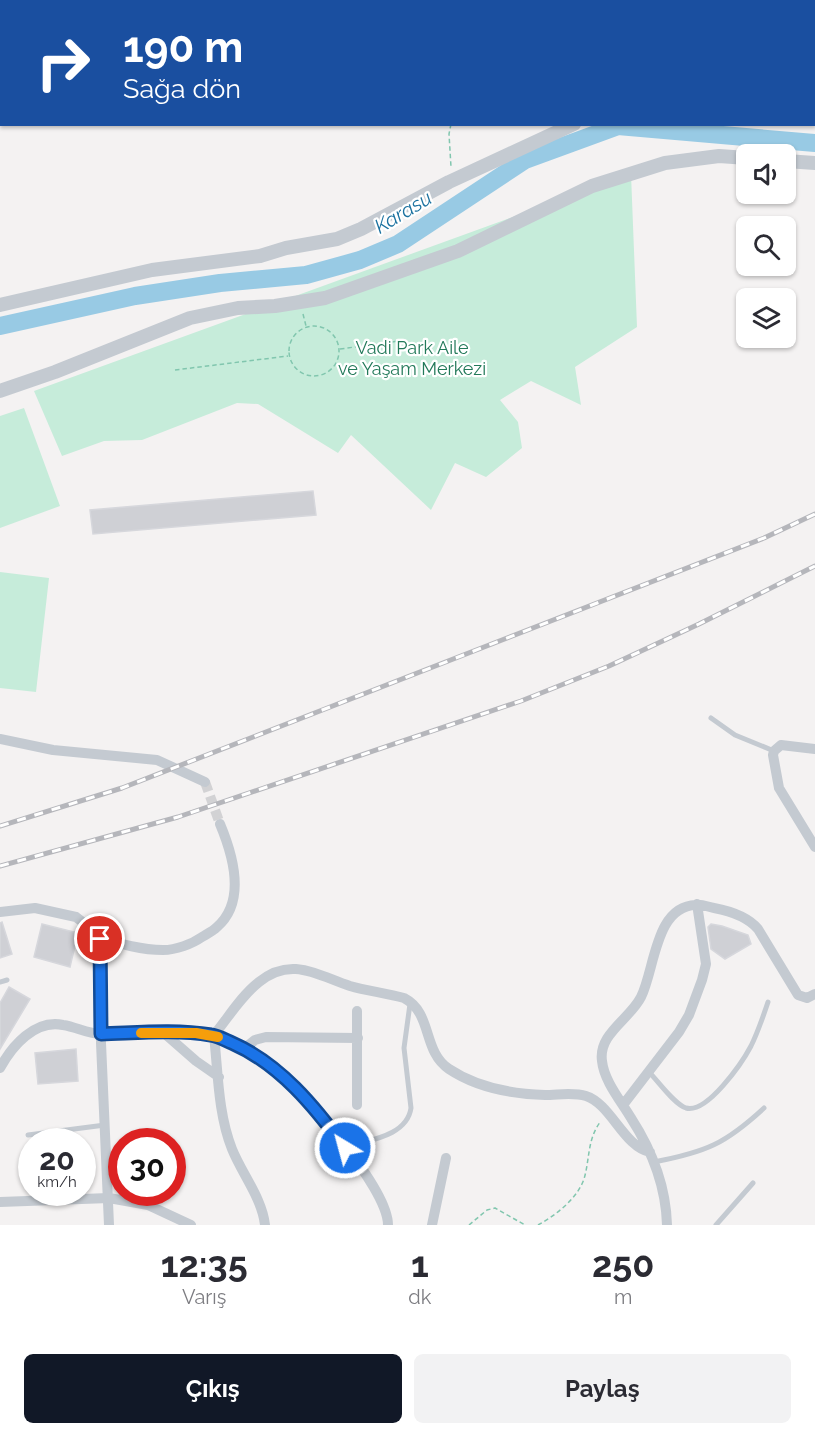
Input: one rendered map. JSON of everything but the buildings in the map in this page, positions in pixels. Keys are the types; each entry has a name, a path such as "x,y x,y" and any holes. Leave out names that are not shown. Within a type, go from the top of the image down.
{"street":[{"path":"0,305 152,270 260,256 337,239 361,229 456,179 570,126"},
{"path":"0,391 55,372 190,318 238,308 325,298 458,251 592,186 665,163 719,156 736,157"},
{"path":"796,162 815,163"},
{"path":"0,740 53,750 158,760 205,782"},
{"path":"815,748 781,745 774,751 773,764 779,788 815,847"},
{"path":"0,912 35,908 76,917 100,939 136,948 165,951 193,943 218,926 230,909 236,883 220,824"},
{"path":"666,1225 664,1198 652,1157 602,1065 602,1049 605,1041 640,999 667,922 679,910 697,904 740,915 753,923 798,995 807,998 815,994"},
{"path":"623,1105 679,1032 689,1015 702,981 706,964 697,904"},
{"path":"100,939 101,1034 108,1180"},
{"path":"265,1225 260,1204 232,1149 227,1132 213,1035 252,987 260,980 281,971 293,969 313,971 352,987 381,992 411,1002 423,1016 434,1051 449,1069 477,1082 511,1092 586,1096 594,1100 639,1147 652,1157"},
{"path":"357,1011 357,1105"},
{"path":"0,1068 24,1037 46,1025 62,1024 88,1034 213,1035 245,1048 268,1064 323,1118 379,1196 388,1225"},
{"path":"164,1033 196,1061 219,1077"},
{"path":"245,1048 255,1040 266,1037 358,1038"},
{"path":"432,1225 447,1158"},
{"path":"0,1202 108,1198"},
{"path":"109,1206 109,1225"},
{"path":"150,1206 191,1225"}],"lane":[{"path":"711,718 727,731 774,751"},
{"path":"0,982 7,980"},
{"path":"345,1148 396,1131 405,1125 410,1117 404,1048 411,1002"},
{"path":"648,1071 682,1106 690,1109 701,1106 743,1060 758,1032 768,1002"},
{"path":"652,1157 690,1155 715,1145 736,1132 764,1108"},
{"path":"82,1128 105,1125"},
{"path":"716,1225 753,1183"}],"path":[{"path":"451,126 450,163 456,179"},
{"path":"300,302 306,327"},
{"path":"320,326 327,330 334,335 339,349 334,367 321,376 312,377 297,370 289,356 291,340 296,333 306,327 320,326"},
{"path":"339,349 406,339"},
{"path":"175,370 289,356"},
{"path":"538,1225 565,1205 578,1190 584,1178 594,1132 608,1114"},
{"path":"469,1225 487,1210 495,1208 525,1225"}],"green space":[{"name":"Vadi Park Aile ve Yaşam Merkezi","path":"631,174 637,327 575,367 581,405 531,381 500,400 518,422 522,448 486,477 455,463 431,510 351,435 338,453 258,404 237,403 142,440 104,441 62,456 34,391"},
{"path":"24,408 60,506 0,528 0,416"},
{"path":"0,572 49,578 36,692 0,688"}],"waterway":[{"name":"Karasu","path":"0,326 135,296 220,283 306,275 360,260 398,244 525,160 618,126 815,143"}],"tunnel":[{"path":"205,782 220,824"}],"railway":[{"path":"0,826 122,788 764,538 815,514"},
{"path":"0,866 178,817 521,701 609,666 815,566"}],"slow traffic":[{"path":"141,1033 196,1033 218,1037"}],"route":[{"path":"100,939 101,1034 196,1033 213,1035 245,1048 268,1064 305,1098 345,1148"}]}
